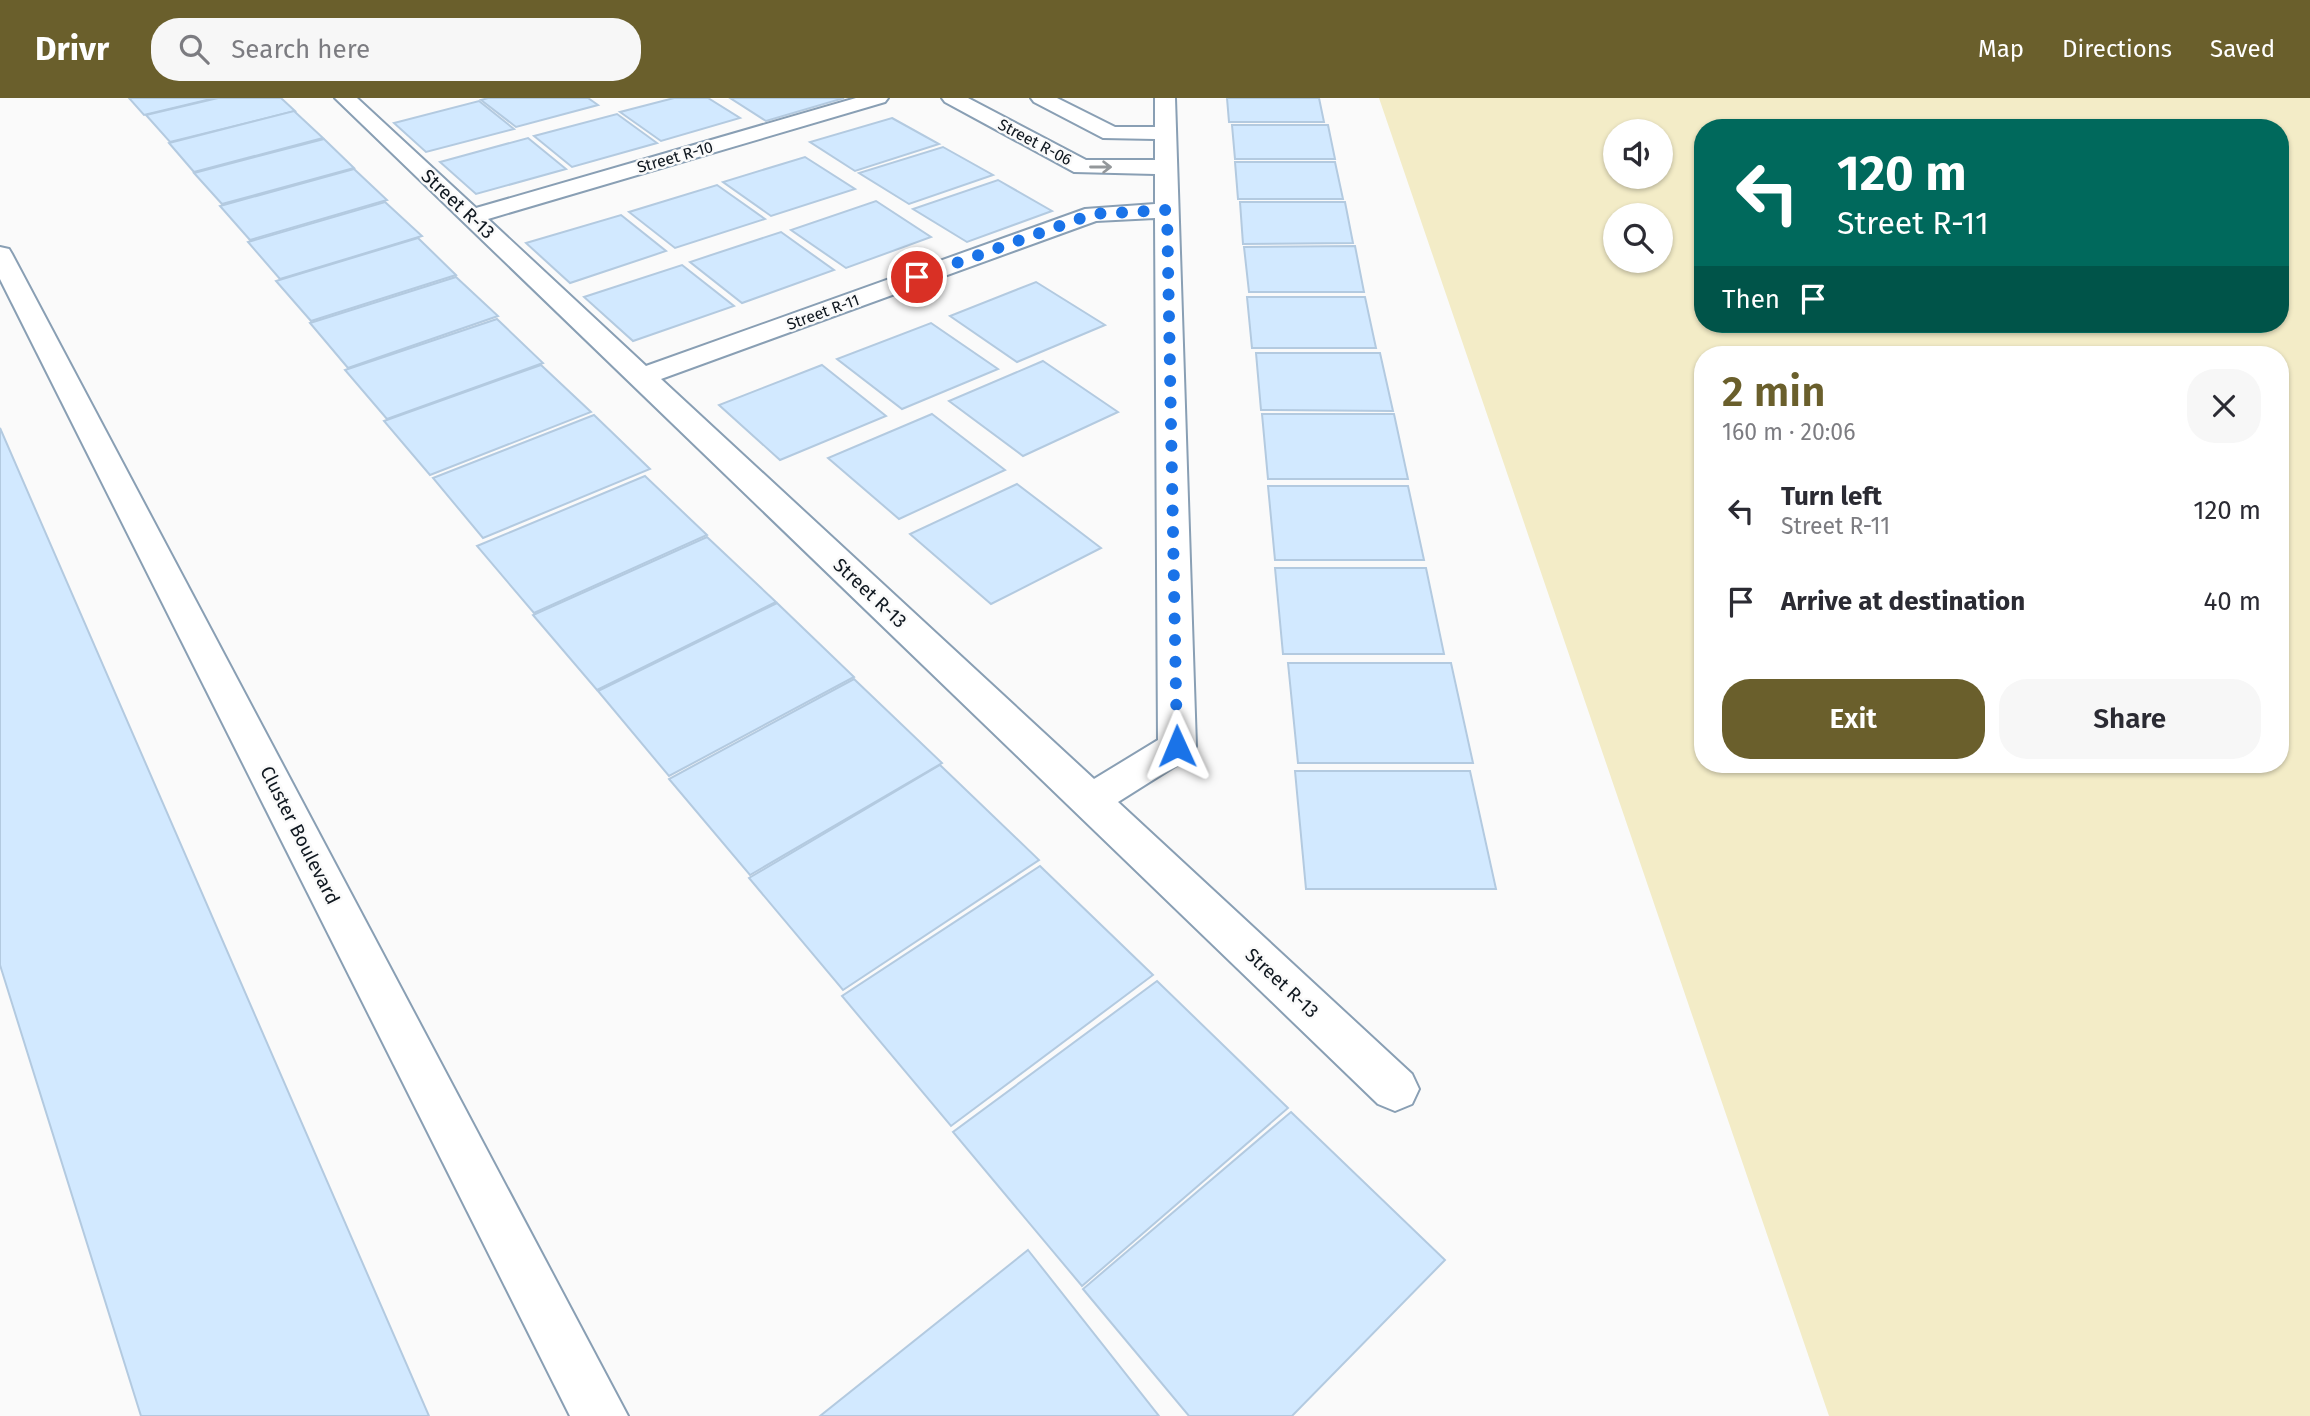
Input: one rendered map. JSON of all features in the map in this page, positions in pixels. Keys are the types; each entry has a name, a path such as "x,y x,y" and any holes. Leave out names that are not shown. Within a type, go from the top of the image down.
{"street":[{"name":"Street R-10","path":"471,217 878,98"},
{"name":"Street R-06","path":"952,98 1082,167 1166,167"},
{"path":"1041,98 1111,133 1165,133"},
{"path":"1090,801 1177,746 1165,98"},
{"name":"Street R-13","path":"354,99 471,217 1395,1089"},
{"name":"Street R-11","path":"641,377 1093,214 1167,210"},
{"name":"Cluster Boulevard","path":"0,254 600,1416"}],"shaded area":[{"path":"1379,98 2310,98 2310,1416 1829,1416"}],"building":[{"path":"129,98 215,98 144,115"},
{"path":"218,98 281,98 295,111 170,142 146,115"},
{"path":"588,98 598,105 516,127 481,100"},
{"path":"674,98 708,98 740,118 661,141 620,112"},
{"path":"730,98 844,98 766,121"},
{"path":"1227,98 1319,98 1324,122 1229,122"},
{"path":"479,101 514,129 426,152 394,123"},
{"path":"294,111 323,138 194,172 169,143"},
{"path":"617,114 657,143 572,167 534,136"},
{"path":"892,118 939,144 855,171 810,142"},
{"path":"1232,125 1328,125 1335,159 1235,159"},
{"path":"528,138 566,169 476,194 440,162"},
{"path":"324,139 354,168 222,204 194,173"},
{"path":"943,147 993,175 909,204 859,173"},
{"path":"805,157 855,189 771,216 723,182"},
{"path":"1235,162 1335,162 1343,199 1238,199"},
{"path":"354,169 387,200 250,240 220,206"},
{"path":"998,180 1052,211 967,242 913,209"},
{"path":"717,185 765,219 675,248 629,212"},
{"path":"876,201 931,237 846,268 791,230"},
{"path":"385,202 422,236 280,279 248,242"},
{"path":"1240,202 1345,202 1353,243 1243,244"},
{"path":"621,215 666,251 570,283 526,243"},
{"path":"781,232 834,270 742,303 690,262"},
{"path":"418,238 456,275 311,321 276,281"},
{"path":"1355,246 1364,292 1249,292 1244,247"},
{"path":"682,265 734,306 633,341 584,297"},
{"path":"456,277 498,316 348,368 310,323"},
{"path":"1036,282 1105,325 1017,362 950,316"},
{"path":"1247,297 1365,297 1376,348 1252,348"},
{"path":"497,319 543,363 387,419 345,370"},
{"path":"931,323 998,369 902,409 837,359"},
{"path":"1256,353 1380,353 1393,411 1261,410"},
{"path":"1043,361 1118,412 1023,456 949,401"},
{"path":"541,365 591,412 430,475 384,421"},
{"path":"822,365 886,416 780,460 719,405"},
{"path":"932,414 1005,470 899,519 828,458"},
{"path":"1262,414 1394,414 1408,479 1268,479"},
{"path":"594,415 650,469 483,538 433,478"},
{"path":"0,428 429,1416 141,1416 0,965"},
{"path":"645,476 707,535 534,613 477,546"},
{"path":"1017,484 1101,548 991,604 910,534"},
{"path":"1268,486 1408,486 1424,560 1275,560"},
{"path":"707,537 776,602 597,690 533,615"},
{"path":"1275,568 1426,568 1444,654 1283,654"},
{"path":"777,603 854,677 669,776 598,691"},
{"path":"1288,663 1451,663 1473,763 1298,763"},
{"path":"854,679 942,763 750,875 669,779"},
{"path":"940,765 1039,860 843,990 749,878"},
{"path":"1295,771 1470,771 1496,889 1306,889"},
{"path":"1040,866 1153,975 951,1126 842,996"},
{"path":"1157,981 1288,1108 1082,1286 953,1132"},
{"path":"1291,1112 1445,1260 1292,1416 1189,1416 1083,1289"},
{"path":"1028,1250 1159,1416 820,1416"}],"route":[{"path":"917,277 1093,214 1167,210 1177,746"}]}
